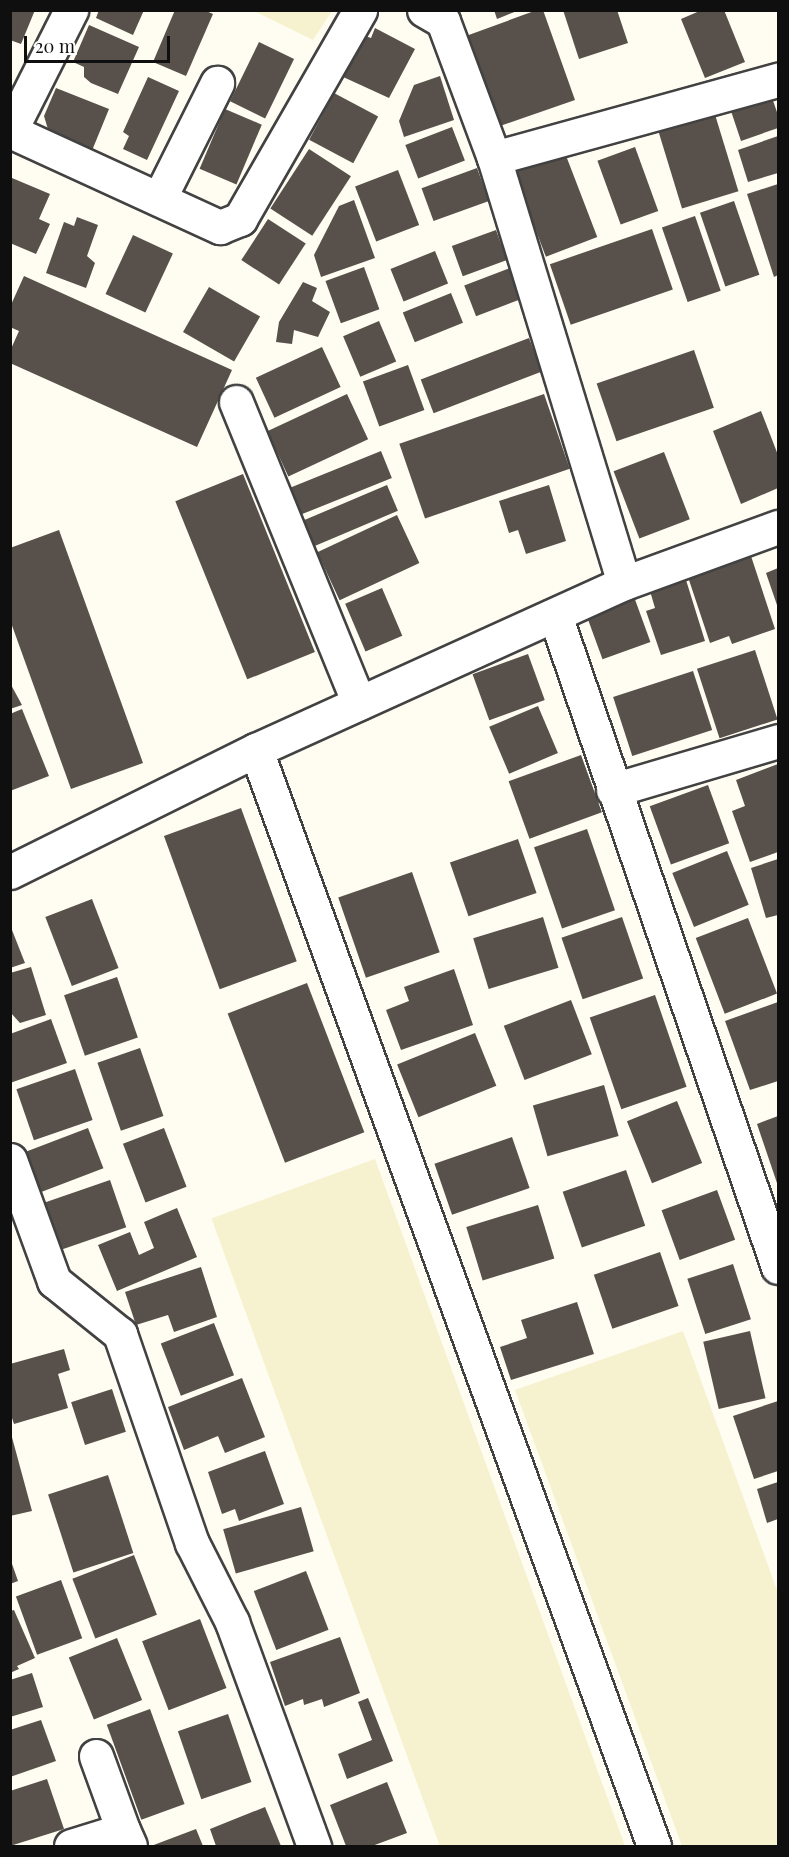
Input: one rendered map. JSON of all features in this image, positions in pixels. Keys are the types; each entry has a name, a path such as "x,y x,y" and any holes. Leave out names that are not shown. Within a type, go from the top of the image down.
{"street":[{"path":"71,10 10,131 220,227 240,219 360,10"},
{"path":"424,10 443,21 494,158 624,583"},
{"path":"494,158 778,80"},
{"path":"159,199 217,83"},
{"path":"236,402 359,703"},
{"path":"10,872 256,750 624,583 778,527"},
{"path":"555,615 778,1267"},
{"path":"613,790 778,741"},
{"path":"256,750 654,1846"},
{"path":"10,1160 54,1281 120,1334 192,1543 232,1622 314,1846"},
{"path":"71,1846 126,1838 96,1756"}],"shaded area":[{"path":"332,10 313,40 254,11"},
{"path":"375,1159 625,1846 440,1846 211,1219"},
{"path":"683,1331 778,1593 778,1846 682,1846 515,1390"}],"building":[{"path":"10,10 35,10 21,44 10,40"},
{"path":"99,10 144,10 133,35 96,18"},
{"path":"175,10 204,10 213,14 186,76 153,62"},
{"path":"494,10 517,10 517,11 497,19"},
{"path":"537,10 543,10 575,100 497,127 466,36"},
{"path":"563,10 617,10 628,43 579,59"},
{"path":"702,10 724,10 745,62 705,78 681,19"},
{"path":"89,25 139,47 118,94 91,83 84,77 84,67 73,62"},
{"path":"375,28 415,49 389,98 341,76 363,35 371,38"},
{"path":"259,42 294,59 265,118 230,101"},
{"path":"440,76 454,120 404,137 399,121 414,85"},
{"path":"148,77 179,91 147,160 123,149 129,136 123,132"},
{"path":"56,88 109,109 91,153 50,136 44,116"},
{"path":"770,92 778,115 778,128 741,141 729,105"},
{"path":"334,93 378,116 353,163 309,140"},
{"path":"713,108 738,191 682,208 657,125"},
{"path":"225,109 262,125 236,184 200,169"},
{"path":"452,127 465,161 418,179 405,145"},
{"path":"778,136 778,173 748,182 738,150"},
{"path":"635,147 658,211 621,225 597,161"},
{"path":"309,149 351,176 312,236 270,209"},
{"path":"565,153 597,237 546,257 514,173"},
{"path":"477,168 489,201 434,221 422,188"},
{"path":"398,170 419,225 376,242 355,186"},
{"path":"12,178 50,194 39,219 50,224 36,254 10,243"},
{"path":"778,184 778,275 774,277 747,194"},
{"path":"354,200 375,258 321,277 314,255 339,206"},
{"path":"734,201 759,275 725,286 700,213"},
{"path":"695,216 721,291 688,302 662,227"},
{"path":"77,217 98,225 87,256 95,263 86,288 46,273 64,222 74,226"},
{"path":"268,219 306,244 279,285 241,260"},
{"path":"652,229 673,290 571,325 550,264"},
{"path":"496,230 507,260 463,276 452,246"},
{"path":"133,235 173,254 145,313 106,294"},
{"path":"435,251 448,283 404,301 390,269"},
{"path":"364,267 379,309 341,323 325,281"},
{"path":"510,268 522,299 476,316 464,286"},
{"path":"24,276 232,370 197,447 10,363 10,351 19,331 10,327 10,307"},
{"path":"303,282 317,288 312,301 330,312 318,337 294,330 292,344 276,342 279,322"},
{"path":"209,287 260,316 234,362 183,332"},
{"path":"451,293 463,323 415,342 403,312"},
{"path":"379,321 396,362 360,377 343,336"},
{"path":"529,338 542,372 434,413 421,380"},
{"path":"322,347 341,387 274,418 256,378"},
{"path":"694,350 714,408 616,441 597,384"},
{"path":"408,365 424,410 379,427 363,381"},
{"path":"347,394 368,439 288,477 267,431"},
{"path":"544,394 570,469 425,519 399,444"},
{"path":"761,411 778,455 778,488 741,504 713,431"},
{"path":"381,451 392,478 301,515 290,488"},
{"path":"664,452 690,519 639,539 614,471"},
{"path":"243,474 315,652 247,679 175,501"},
{"path":"387,485 398,511 314,546 303,521"},
{"path":"549,485 566,541 526,554 518,530 509,533 499,501"},
{"path":"397,515 419,563 340,600 317,552"},
{"path":"59,530 143,763 71,789 10,620 10,548"},
{"path":"751,556 775,629 732,644 729,636 710,643 688,577"},
{"path":"778,568 778,608 766,573"},
{"path":"686,580 705,641 661,655 646,611 655,608 650,591"},
{"path":"382,588 402,636 365,651 345,604"},
{"path":"633,594 650,642 603,659 585,611"},
{"path":"755,650 778,719 720,738 697,669"},
{"path":"528,654 545,700 489,720 473,674"},
{"path":"693,671 712,730 632,756 613,697"},
{"path":"10,683 22,705 10,709"},
{"path":"538,706 558,753 509,774 489,727"},
{"path":"22,709 49,776 10,791 10,714"},
{"path":"581,755 602,812 530,839 509,781"},
{"path":"778,764 778,852 750,862 732,811 745,806 736,780"},
{"path":"708,785 729,843 671,864 650,806"},
{"path":"241,808 297,961 220,989 164,836"},
{"path":"587,829 615,910 562,929 534,847"},
{"path":"518,839 537,893 468,916 450,862"},
{"path":"727,851 749,905 694,927 672,873"},
{"path":"778,859 778,915 766,918 751,868"},
{"path":"412,872 440,952 366,978 338,897"},
{"path":"92,899 119,968 72,986 45,917"},
{"path":"543,917 558,968 489,989 473,938"},
{"path":"622,917 643,978 583,999 561,938"},
{"path":"748,918 777,994 725,1014 696,938"},
{"path":"10,925 25,963 10,968"},
{"path":"31,967 46,1015 20,1023 10,1012 10,973"},
{"path":"454,969 473,1025 401,1050 386,1010 409,1001 404,987"},
{"path":"117,977 138,1038 85,1056 64,995"},
{"path":"307,983 364,1132 285,1163 228,1013"},
{"path":"655,995 687,1087 621,1109 590,1017"},
{"path":"571,1000 592,1054 525,1080 504,1026"},
{"path":"778,1002 778,1081 750,1090 725,1021"},
{"path":"51,1019 67,1063 10,1083 10,1034"},
{"path":"475,1033 496,1086 418,1117 397,1064"},
{"path":"140,1048 163,1116 121,1131 97,1063"},
{"path":"75,1069 93,1120 34,1140 16,1089"},
{"path":"604,1085 619,1136 547,1156 533,1105"},
{"path":"677,1101 702,1163 652,1183 627,1121"},
{"path":"778,1116 778,1186 757,1124"},
{"path":"88,1128 103,1168 40,1193 25,1152"},
{"path":"164,1128 187,1187 145,1203 123,1144"},
{"path":"512,1137 530,1188 452,1215 434,1164"},
{"path":"626,1170 645,1226 582,1248 563,1192"},
{"path":"110,1180 126,1227 58,1251 42,1203"},
{"path":"717,1190 735,1240 680,1260 662,1210"},
{"path":"538,1205 554,1259 483,1280 466,1227"},
{"path":"177,1208 197,1257 117,1291 98,1245 130,1232 139,1255 154,1248 144,1222"},
{"path":"660,1252 679,1306 612,1329 594,1275"},
{"path":"733,1264 751,1319 705,1334 687,1279"},
{"path":"201,1267 217,1317 174,1332 168,1315 136,1325 125,1292"},
{"path":"577,1302 594,1354 511,1380 500,1347 527,1338 521,1320"},
{"path":"214,1323 234,1375 181,1396 161,1343"},
{"path":"750,1331 766,1398 719,1409 703,1342"},
{"path":"64,1349 70,1370 58,1374 68,1408 14,1424 10,1412 10,1364"},
{"path":"242,1378 265,1437 225,1453 218,1436 184,1450 168,1407"},
{"path":"112,1389 126,1432 85,1445 71,1402"},
{"path":"778,1401 778,1471 754,1479 733,1416"},
{"path":"10,1430 32,1511 10,1516"},
{"path":"265,1451 284,1504 239,1521 235,1509 222,1514 208,1472"},
{"path":"108,1475 133,1553 73,1572 48,1494"},
{"path":"778,1482 778,1519 767,1523 757,1489"},
{"path":"301,1507 314,1551 236,1574 223,1529"},
{"path":"134,1555 157,1615 95,1638 72,1579"},
{"path":"10,1562 18,1581 10,1584"},
{"path":"306,1571 329,1630 276,1650 254,1591"},
{"path":"61,1580 82,1638 37,1655 16,1596"},
{"path":"14,1610 35,1658 17,1666 19,1669 10,1673 10,1611"},
{"path":"200,1619 227,1688 169,1710 142,1641"},
{"path":"340,1637 360,1693 324,1707 322,1699 304,1705 303,1699 285,1706 270,1662"},
{"path":"117,1638 142,1700 94,1720 69,1657"},
{"path":"32,1673 43,1707 10,1717 10,1680"},
{"path":"368,1698 393,1761 347,1779 338,1754 372,1740 358,1702"},
{"path":"150,1709 185,1804 141,1820 107,1725"},
{"path":"228,1714 251,1782 201,1799 178,1731"},
{"path":"41,1720 56,1761 10,1777 10,1730"},
{"path":"47,1779 64,1829 10,1846 10,1791"},
{"path":"387,1782 407,1833 372,1846 346,1846 330,1805"},
{"path":"265,1807 281,1846 216,1846 210,1829"},
{"path":"196,1829 203,1846 151,1846"}]}
